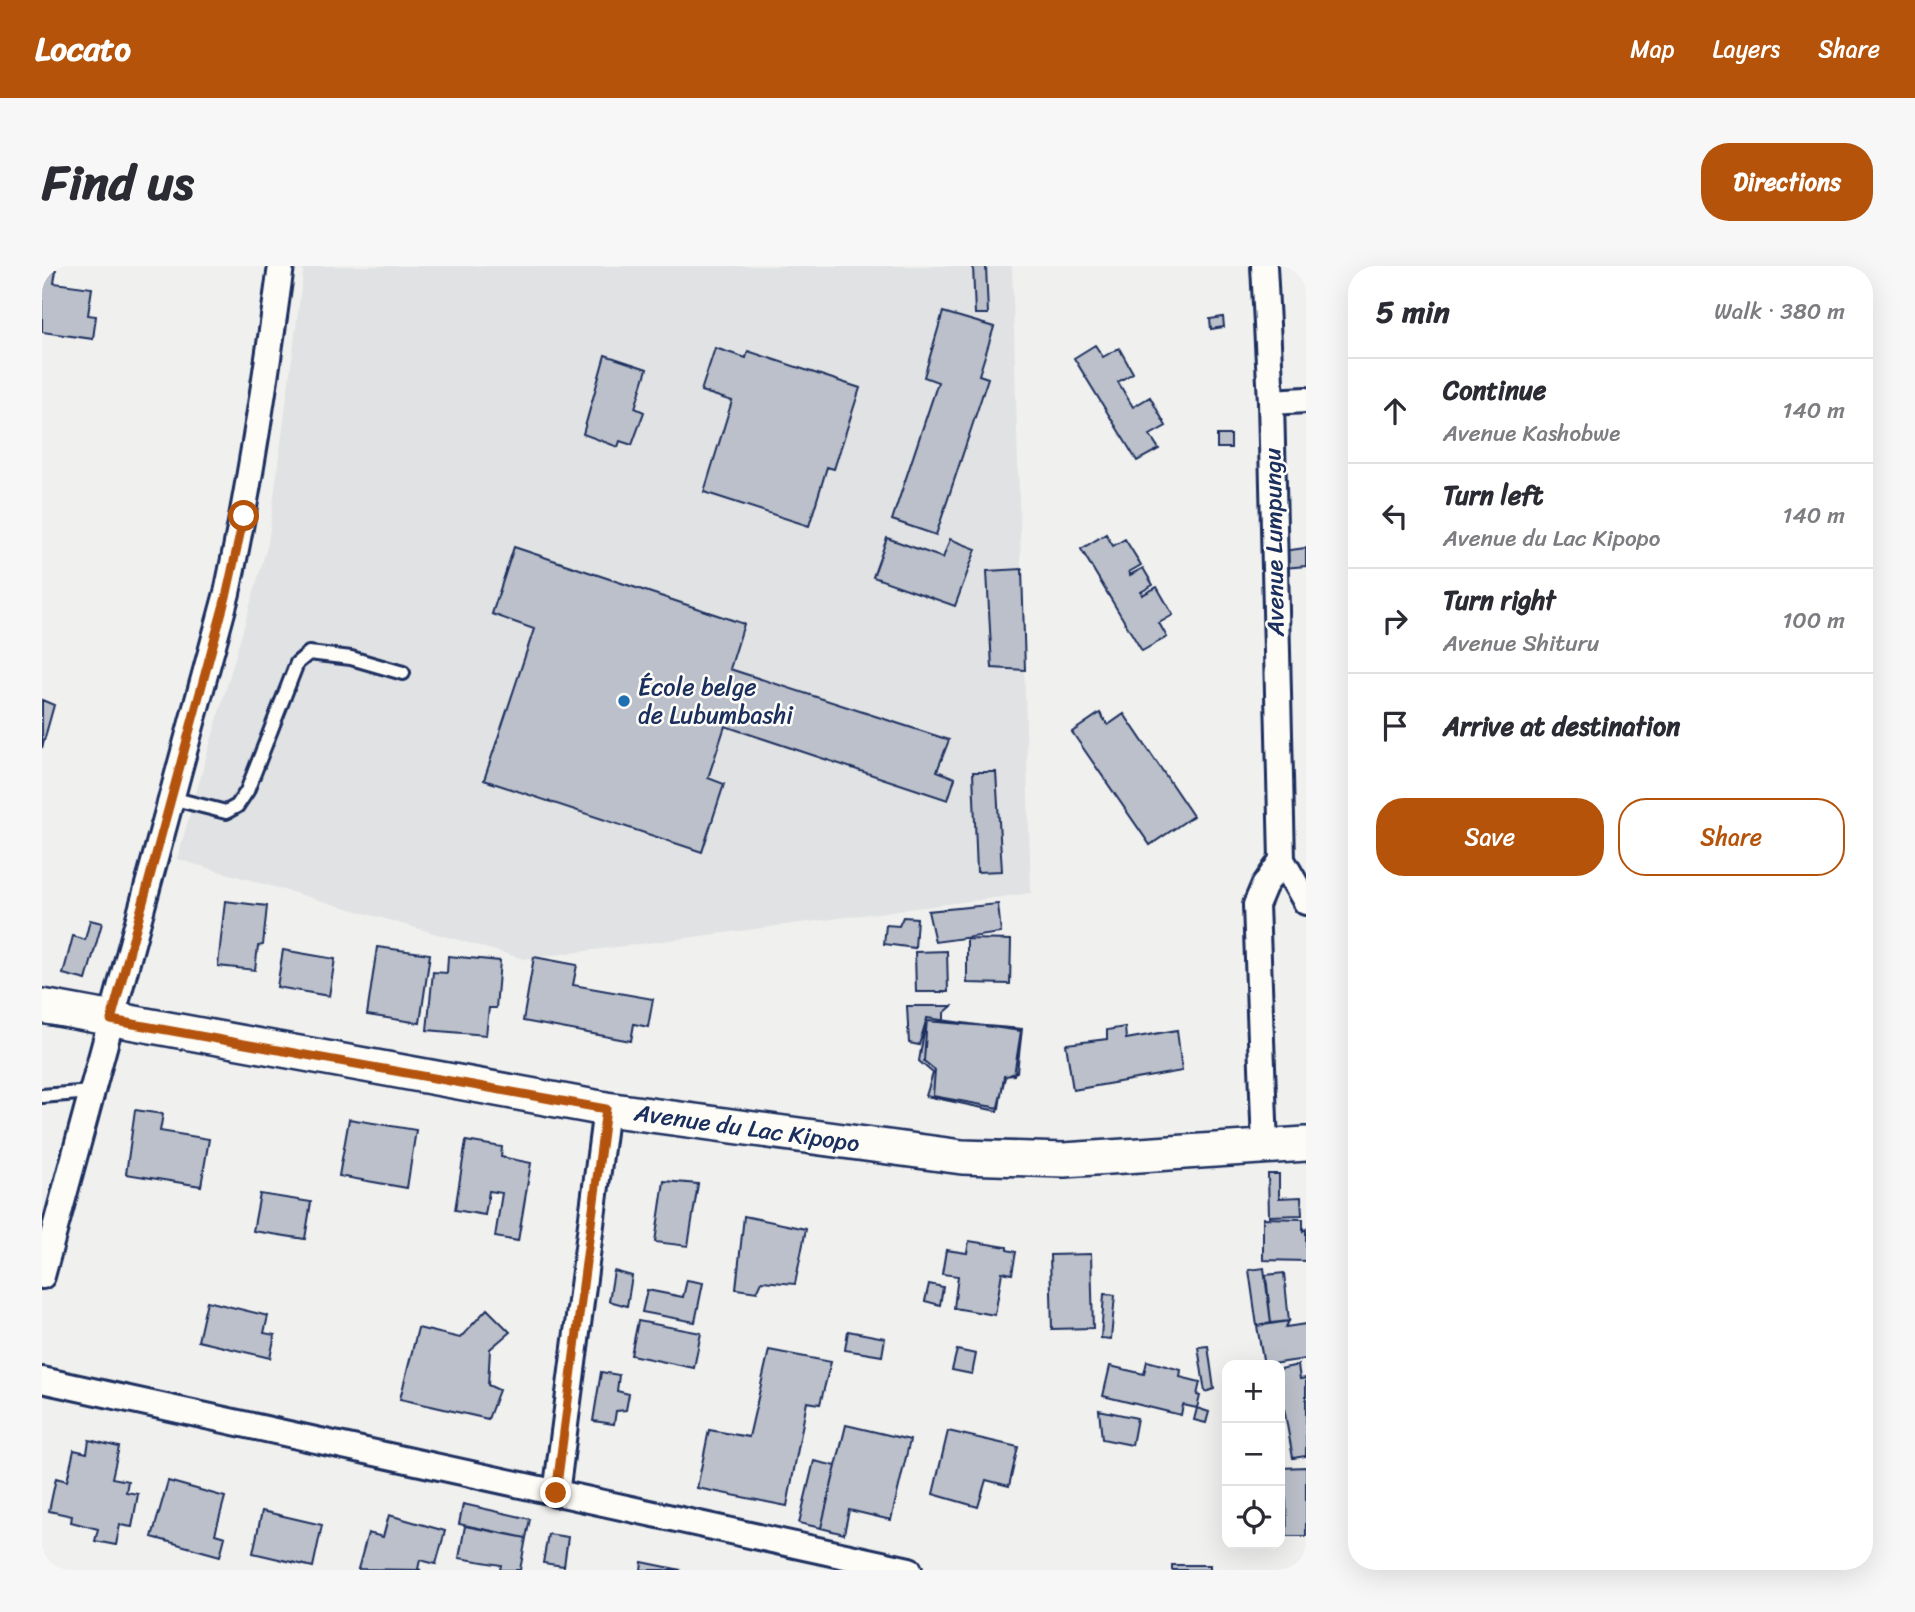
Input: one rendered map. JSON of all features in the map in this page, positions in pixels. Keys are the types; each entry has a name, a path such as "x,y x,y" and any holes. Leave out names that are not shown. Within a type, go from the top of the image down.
{"street":[{"path":"42,1276 227,593 244,516 281,266"},
{"name":"Avenue Lumpungu","path":"1265,266 1271,402 1282,860 1306,902"},
{"path":"1271,402 1306,400"},
{"path":"1265,1147 1256,905 1264,886 1282,860"},
{"name":"Avenue du Lac Kipopo","path":"42,1006 606,1109 962,1157 1063,1160 1306,1144"},
{"path":"556,1493 606,1109"},
{"path":"42,1380 908,1570"}],"lane":[{"path":"172,798 226,812 237,806 247,791 298,663 309,653 351,658 402,673"},
{"path":"42,1096 91,1092"}],"shaded area":[{"name":"École belge de Lubumbashi","path":"304,266 1012,266 1031,893 524,959 177,859 268,543"}],"building":[{"path":"973,266 986,266 988,314 975,314"},
{"path":"42,268 56,270 54,283 92,288 88,315 96,316 93,339 42,332"},
{"path":"943,312 994,327 979,375 988,378 936,535 892,520 938,382 924,377"},
{"path":"1223,317 1224,327 1211,329 1210,319"},
{"path":"1095,345 1103,357 1119,348 1133,373 1118,382 1133,407 1150,397 1166,426 1150,435 1159,449 1137,461 1074,358"},
{"path":"715,348 746,358 748,351 860,388 834,469 827,467 809,526 704,492 732,401 701,391"},
{"path":"605,355 647,369 635,408 644,412 632,445 620,441 618,447 583,434"},
{"path":"1217,435 1231,435 1231,448 1217,448"},
{"path":"1106,534 1113,546 1125,539 1141,565 1129,572 1130,575 1143,568 1153,585 1141,592 1142,595 1157,587 1173,615 1159,623 1167,637 1142,651 1081,549"},
{"path":"887,538 943,558 950,539 976,549 955,606 873,577"},
{"path":"514,547 744,624 730,669 949,740 937,771 955,778 948,800 725,726 708,778 724,784 702,852 484,780 534,629 492,614"},
{"path":"1306,548 1306,566 1284,568 1282,551"},
{"path":"1022,569 1025,670 992,668 987,571"},
{"path":"42,700 54,705 42,748"},
{"path":"1100,713 1108,725 1124,714 1193,816 1150,845 1072,732"},
{"path":"973,772 996,772 1002,871 977,872"},
{"path":"225,901 267,906 263,945 258,946 255,970 218,966"},
{"path":"998,904 1001,933 935,942 928,911"},
{"path":"903,917 917,918 915,948 884,944 886,925 899,926"},
{"path":"90,920 102,923 86,980 63,974 73,936 85,940"},
{"path":"967,939 1011,940 1010,984 967,983"},
{"path":"377,947 430,954 420,1023 367,1015"},
{"path":"283,950 335,959 329,996 277,987"},
{"path":"947,951 948,992 916,992 915,952"},
{"path":"448,956 500,961 496,1008 489,1008 486,1035 427,1030 433,972 447,973"},
{"path":"534,957 577,965 573,985 653,999 648,1027 634,1024 631,1041 523,1021"},
{"path":"907,1006 952,1006 944,1013 944,1022 926,1021 919,1045 909,1043"},
{"path":"927,1018 1021,1031 1014,1075 1004,1076 999,1108 933,1096 935,1070 924,1061"},
{"path":"926,1021 1022,1029 1017,1072 1005,1077 997,1111 926,1096 933,1073 919,1061"},
{"path":"1125,1027 1126,1039 1177,1030 1182,1071 1073,1090 1066,1044 1107,1039 1107,1030"},
{"path":"135,1110 163,1114 160,1131 209,1139 201,1186 126,1174"},
{"path":"349,1119 416,1130 407,1188 339,1176"},
{"path":"466,1141 502,1147 501,1157 531,1163 518,1241 495,1237 502,1193 489,1191 485,1215 455,1210"},
{"path":"1268,1174 1279,1174 1279,1198 1301,1197 1302,1215 1269,1216"},
{"path":"664,1181 698,1184 688,1246 655,1242"},
{"path":"260,1194 311,1202 305,1239 253,1231"},
{"path":"744,1216 806,1229 795,1284 762,1281 757,1292 736,1289"},
{"path":"1263,1218 1303,1219 1303,1231 1306,1229 1306,1261 1263,1260"},
{"path":"969,1241 1007,1247 1007,1250 1016,1252 1012,1274 1002,1272 995,1315 954,1308 958,1276 942,1274 946,1250 967,1253"},
{"path":"1091,1254 1093,1328 1052,1329 1050,1255"},
{"path":"1264,1268 1271,1323 1257,1326 1249,1270"},
{"path":"614,1271 632,1276 627,1306 609,1301"},
{"path":"1284,1273 1289,1321 1271,1323 1266,1275"},
{"path":"687,1280 703,1283 695,1322 642,1312 647,1290 683,1297"},
{"path":"929,1284 943,1287 940,1305 925,1301"},
{"path":"1104,1294 1115,1295 1111,1339 1101,1338"},
{"path":"207,1301 268,1316 264,1333 275,1335 270,1358 198,1341"},
{"path":"487,1309 510,1332 490,1349 488,1385 499,1390 488,1419 400,1399 418,1328 460,1338"},
{"path":"638,1321 701,1333 694,1368 631,1355"},
{"path":"1289,1321 1286,1327 1306,1324 1306,1359 1285,1362 1263,1360 1257,1326"},
{"path":"848,1331 885,1338 882,1356 845,1350"},
{"path":"1208,1346 1214,1389 1205,1392 1198,1347"},
{"path":"769,1350 831,1362 820,1404 807,1402 787,1506 697,1488 709,1430 749,1437"},
{"path":"957,1350 976,1354 972,1374 952,1370"},
{"path":"1147,1361 1181,1370 1180,1377 1200,1382 1197,1408 1183,1405 1181,1415 1103,1396 1110,1366 1144,1374"},
{"path":"1298,1365 1300,1379 1306,1378 1306,1456 1293,1458 1285,1414 1285,1368"},
{"path":"601,1372 619,1375 617,1391 629,1394 626,1410 616,1411 614,1424 593,1421"},
{"path":"1197,1408 1209,1412 1206,1423 1194,1420"},
{"path":"1099,1410 1137,1418 1132,1445 1102,1439"},
{"path":"846,1425 910,1440 891,1520 849,1510 844,1534 821,1528"},
{"path":"948,1431 1018,1447 1009,1486 986,1480 978,1507 933,1494"},
{"path":"89,1440 119,1447 112,1478 128,1481 126,1492 138,1494 132,1527 120,1525 116,1545 95,1541 98,1529 71,1522 72,1516 49,1511 56,1478 67,1481 74,1450 87,1453"},
{"path":"814,1461 836,1466 821,1528 799,1523"},
{"path":"1306,1467 1306,1536 1287,1536 1285,1468"},
{"path":"168,1481 225,1497 215,1534 225,1537 220,1556 152,1537"},
{"path":"463,1504 530,1519 526,1538 459,1524"},
{"path":"262,1511 322,1525 313,1567 253,1553"},
{"path":"389,1515 445,1531 436,1564 420,1560 418,1569 421,1570 358,1569 368,1533 383,1537"},
{"path":"465,1526 526,1538 520,1570 500,1570 501,1565 459,1558"},
{"path":"548,1534 568,1537 564,1566 543,1563"},
{"path":"642,1562 681,1570 641,1570"},
{"path":"1172,1565 1210,1565 1210,1570 1172,1570"}],"place":[{"name":"École belge de Lubumbashi","path":"624,701"}],"route":[{"path":"244,516 227,593 111,1020 606,1109 556,1493"}]}
